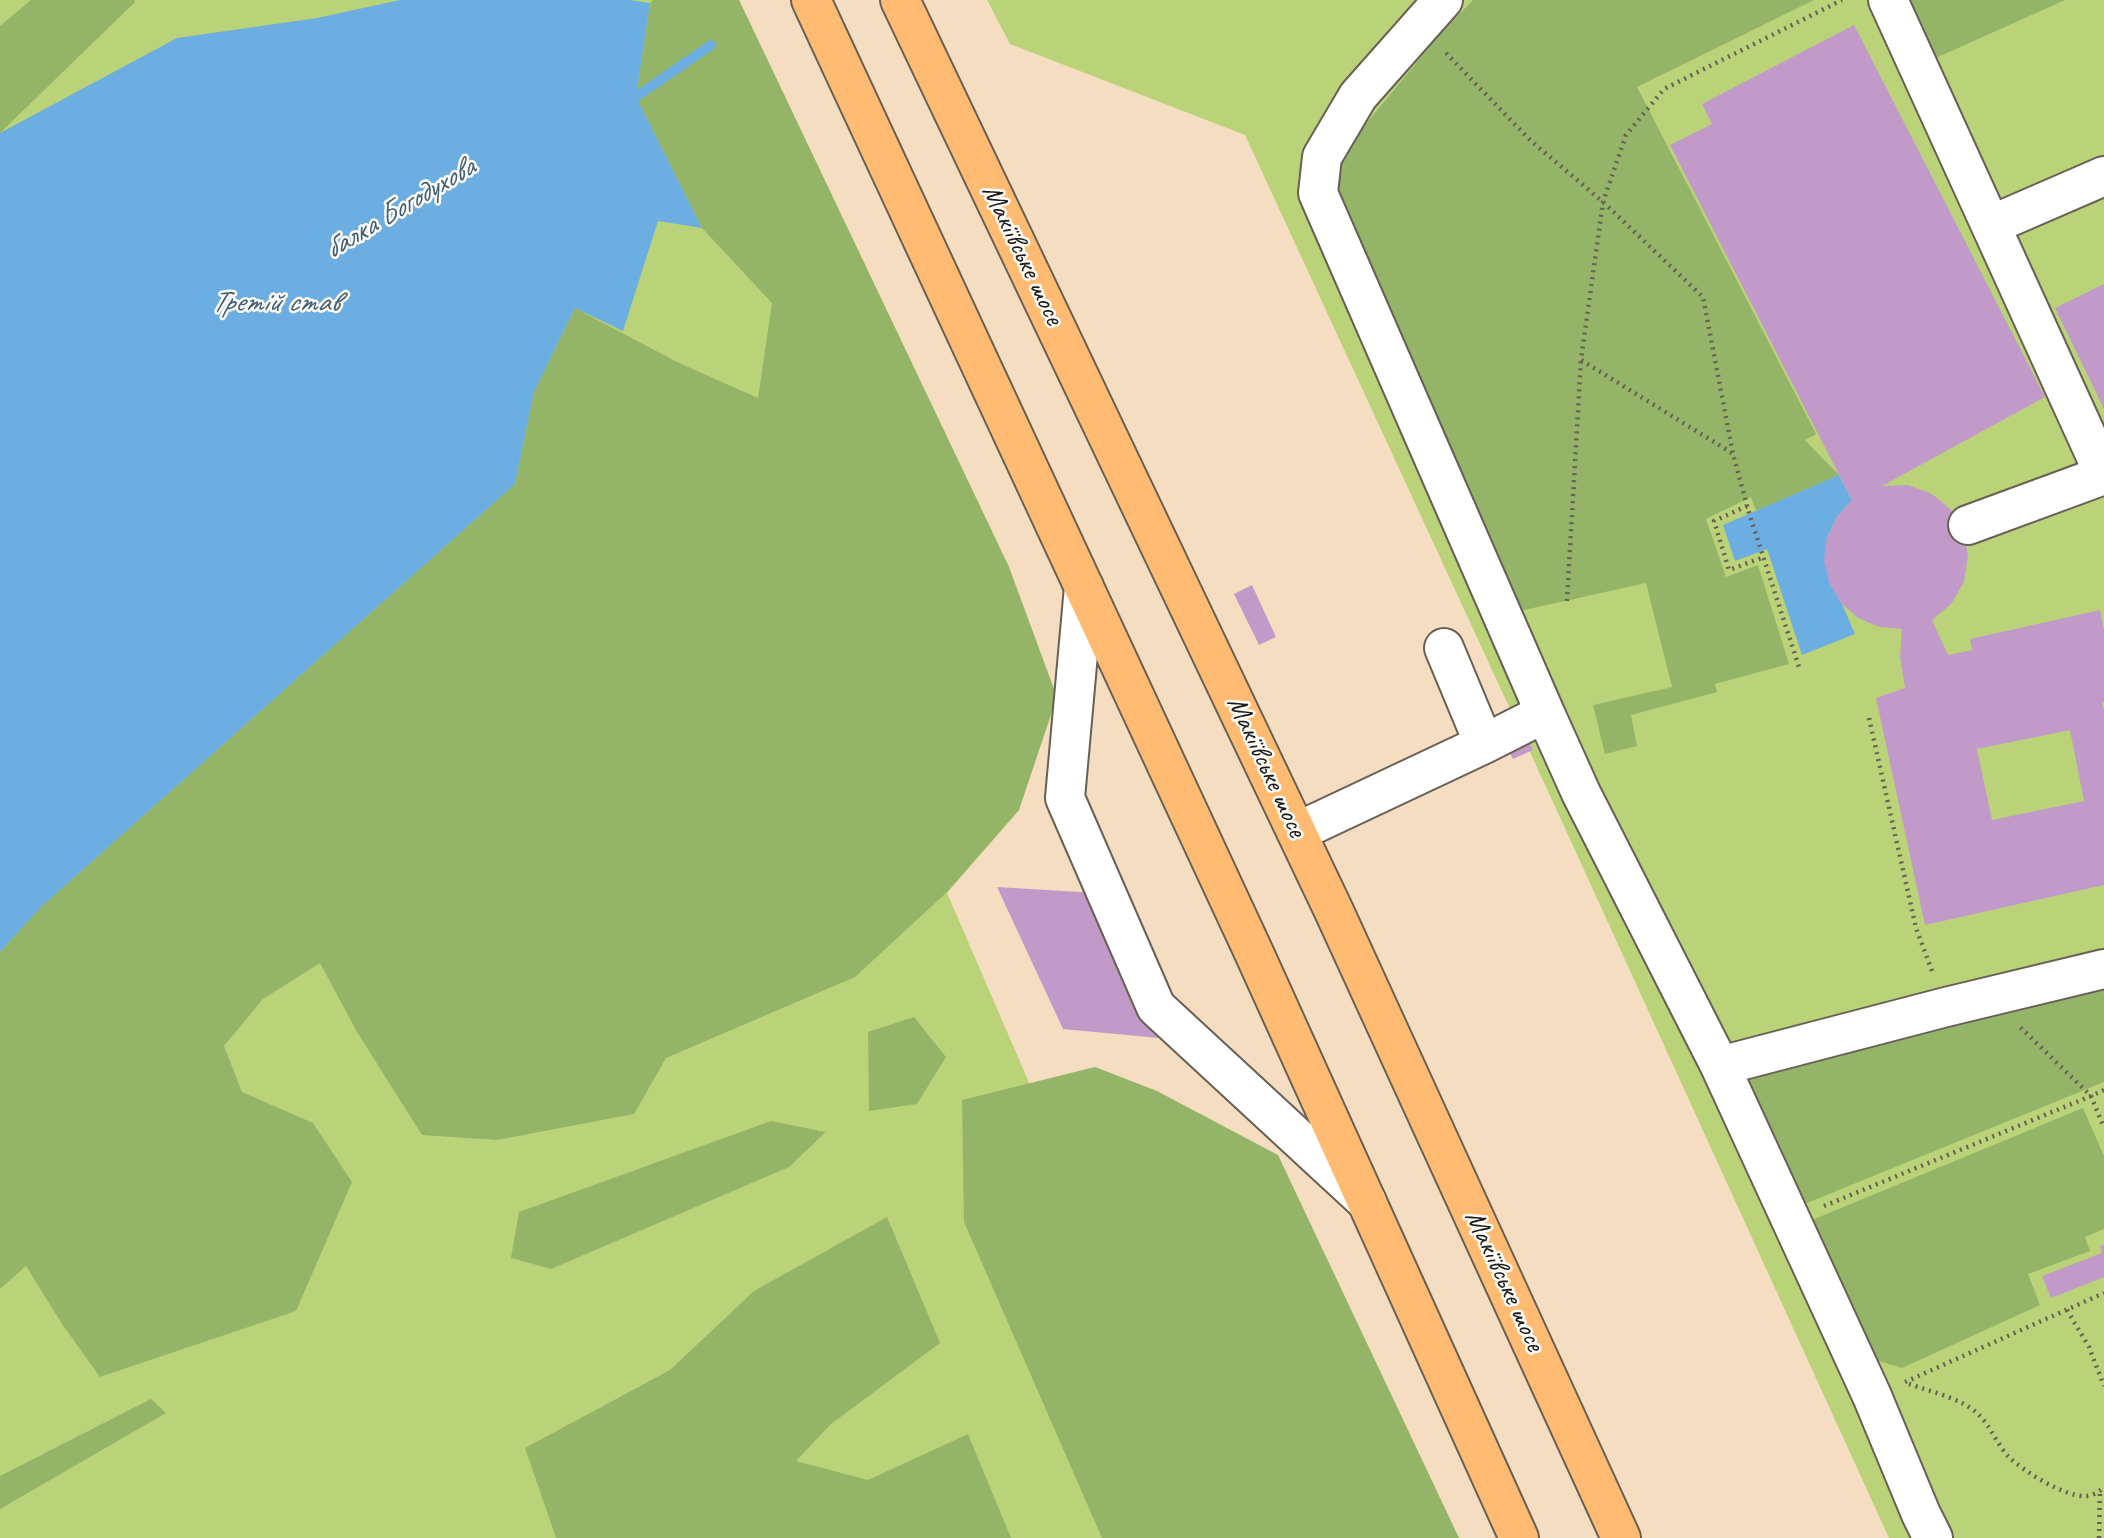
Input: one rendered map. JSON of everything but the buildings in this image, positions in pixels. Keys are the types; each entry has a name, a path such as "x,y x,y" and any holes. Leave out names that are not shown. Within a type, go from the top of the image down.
{"main road":[{"path":"811,0 1250,943 1519,1538"},
{"name":"Макіївське шосе","path":"900,0 1297,832 1621,1538"}],"street":[{"path":"1888,0 2104,474 1968,525"},
{"path":"1431,12 1358,96 1322,157 1318,193 1581,793 1720,1066 1791,1220 1888,1389 1933,1538"},
{"path":"1991,225 2104,176"},
{"path":"1084,587 1065,798 1156,1007 1367,1202"},
{"path":"1444,648 1484,744"},
{"path":"1297,832 1545,713"},
{"path":"1720,1066 2104,968"}],"path":[{"path":"1567,601 1581,360 1603,202 1626,135 1664,89 1842,0"},
{"path":"1431,12 1531,141 1603,202 1703,297 1732,454 1800,670"},
{"path":"1581,360 1732,454"},
{"path":"1747,506 1714,521 1729,570 1763,557"},
{"path":"1869,718 1916,928 1946,1007"},
{"path":"1990,997 2091,1096 2104,1128"},
{"path":"1791,1220 2104,1090"},
{"path":"1888,1389 2104,1293"},
{"path":"2067,1310 2089,1347 2104,1386"},
{"path":"1888,1389 1956,1401 1978,1413 2008,1456 2047,1484 2084,1496 2102,1489 2099,1538"}],"green space":[{"path":"0,0 739,0 1009,567 1019,810 947,893 1034,1094 1249,1538 0,1538"},
{"path":"31,0 135,2 0,133 0,26"},
{"path":"653,0 739,0 1009,567 1057,697 1019,810 947,892 855,977 666,1058 634,1114 497,1140 422,1135 357,1032 320,963 263,999 224,1046 242,1092 313,1123 352,1182 296,1311 100,1377 62,1324 26,1266 0,1289 0,952 41,907 515,484 534,392 575,308 677,362 758,398 772,303 702,228 636,97 650,3"},
{"path":"987,0 2104,0 2104,1538 1889,1538 1245,135 1010,44"},
{"path":"1473,0 1814,0 1637,87 1816,434 1805,440 1839,475 1756,511 1751,497 1706,519 1726,577 1758,565 1789,664 1715,684 1717,692 1631,715 1637,746 1605,754 1593,705 1672,687 1646,583 1515,612 1335,194 1338,165 1354,138 1443,31"},
{"path":"1899,0 2065,0 1927,62"},
{"path":"2104,984 2104,1082 1802,1205 1747,1075"},
{"path":"914,1017 946,1057 917,1104 869,1111 868,1032"},
{"path":"1095,1067 1157,1091 1278,1155 1459,1538 1102,1538 964,1222 962,1100"},
{"path":"2083,1108 2104,1156 2104,1229 2085,1237 2090,1251 2028,1274 2040,1305 1902,1368 1872,1359 1812,1220"},
{"path":"771,1121 826,1132 789,1167 551,1269 511,1258 519,1212"},
{"path":"887,1217 940,1343 831,1424 796,1461 868,1480 968,1434 1011,1538 556,1538 525,1448 670,1370 754,1291"},
{"path":"151,1399 166,1413 0,1509 0,1476"}],"water":[{"name":"Третій став","path":"400,0 629,0 650,3 636,97 702,228 658,221 623,331 575,308 534,392 515,484 41,907 0,952 0,133 177,38 317,18"},
{"path":"1839,475 1852,500 1837,517 1827,538 1825,560 1830,584 1855,634 1802,655 1767,549 1735,561 1723,525"}],"waterway":[{"name":"балка Богодухова","path":"624,105 711,45"}]}
